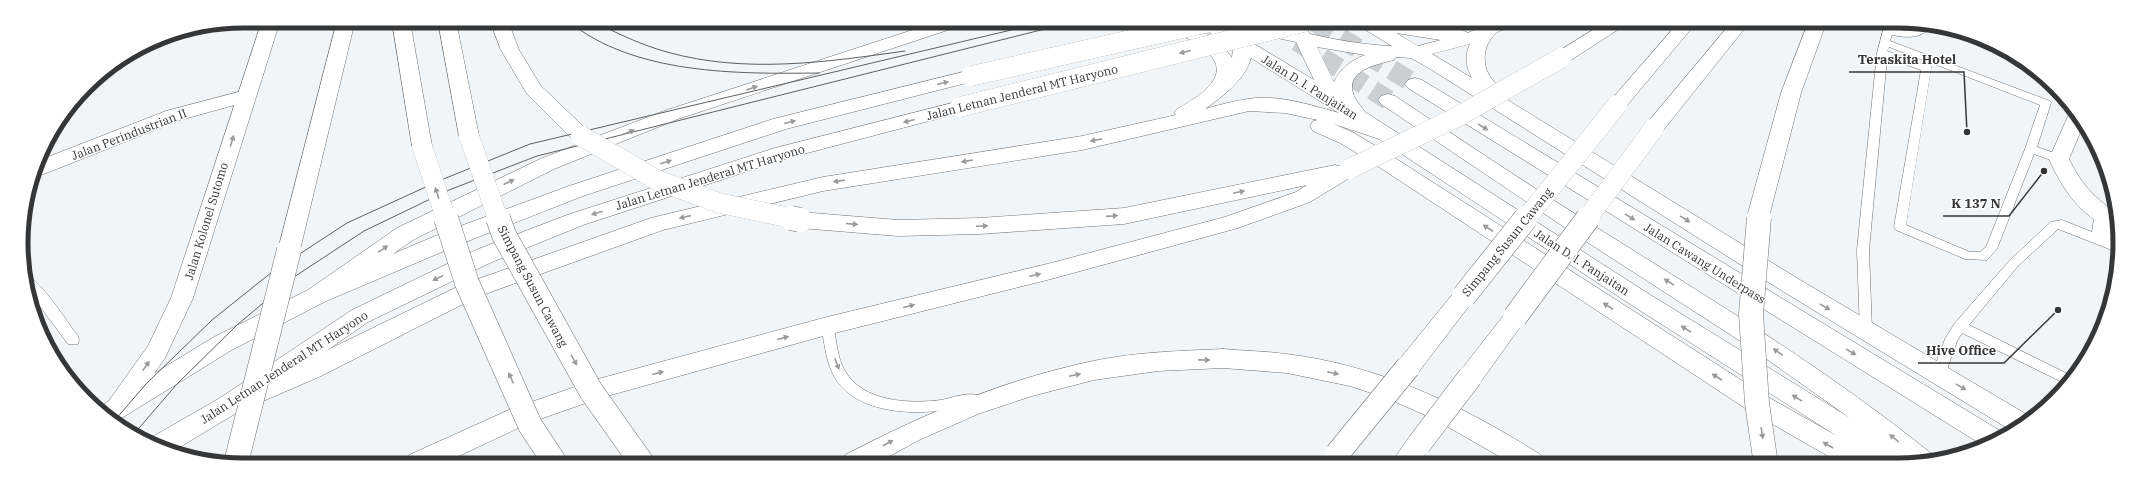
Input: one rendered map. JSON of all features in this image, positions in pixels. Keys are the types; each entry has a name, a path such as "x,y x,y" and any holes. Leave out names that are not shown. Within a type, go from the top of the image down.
{"main road":[{"name":"Jalan Kolonel Sutomo","path":"112,412 157,350 182,298 269,28"},
{"path":"237,458 344,28"},
{"path":"402,28 422,146 467,283 530,425 552,458"},
{"name":"Simpang Susun Cawang","path":"448,28 469,136 504,235 591,391 638,458"},
{"path":"502,28 510,50 534,90 581,136 657,180 719,203 800,220 898,228 980,226 1124,216 1284,181 1350,169"},
{"path":"316,296 405,234 547,164 671,115 936,28"},
{"path":"1178,28 1201,40 1220,54 1225,62 1227,72 1220,86"},
{"name":"Jalan Letnan Jenderal MT Haryono","path":"112,412 222,344 316,296 455,237 576,191 780,124 971,76 1183,28"},
{"name":"Jalan D. I. Panjaitan","path":"1215,28 1330,98 1641,300 1893,458"},
{"path":"1134,133 1191,110 1220,86 1238,68 1243,44 1237,28"},
{"path":"1279,28 1305,31 1374,51 1416,52 1459,43 1493,28"},
{"path":"1375,28 1866,331 2018,421"},
{"path":"1401,28 1414,32 1439,35 1489,30"},
{"path":"429,458 520,416 598,389 827,326 1051,271 1230,223 1303,197 1350,169 1387,153 1509,90 1608,28"},
{"name":"Simpang Susun Cawang","path":"1335,458 1617,105 1683,28"},
{"path":"1411,453 1515,317 1654,128 1736,28"},
{"path":"1766,458 1757,403 1751,314 1759,213 1784,111 1800,61 1815,28"},
{"path":"1489,30 1480,40 1476,49 1474,59 1477,69 1491,90 1532,124"},
{"path":"1305,31 1330,98"},
{"name":"Jalan Letnan Jenderal MT Haryono","path":"164,443 229,405 360,316 484,256 576,220 782,153 960,107 1305,31"},
{"path":"1363,120 1345,101 1342,93 1342,85 1346,76 1353,68 1375,58 1391,56 1422,60 1439,66"},
{"name":"Jalan Cawang Underpass","path":"1414,84 1991,437"},
{"name":"Jalan Perindustrian II","path":"41,168 173,115 246,96"},
{"path":"1388,100 1581,228 1751,334 1854,407 1917,457"},
{"path":"229,405 312,369 469,291 659,223 823,184 1082,143 1134,133 1187,118 1239,106 1274,106 1331,117 1388,135"},
{"path":"1187,118 1251,115 1292,119 1311,123 1347,138 1758,403 1853,458"},
{"path":"2075,122 2059,159 2064,172 2080,194 2109,219"},
{"path":"862,458 886,444 953,412 1044,382 1120,367 1199,359 1256,361 1304,366 1351,377 1437,409 1474,427 1524,458"}],"lane":[{"path":"1866,331 1864,250 1884,47 1889,28"},
{"path":"1892,28 1912,35 1922,29"},
{"path":"1884,47 2046,103 2031,149 1991,249 1983,258 1969,256 1900,227 1928,63"},
{"path":"2031,149 2059,159"},
{"path":"2099,238 2107,237 2110,224 2109,219"},
{"path":"1939,374 1951,339 1960,326 2014,263 2055,225 2062,224 2099,238 2113,246"},
{"path":"34,294 73,340"},
{"path":"827,326 833,355 841,376 854,389 875,401 901,407 924,408 949,405 1044,382"},
{"path":"1960,326 2066,378"}],"tunnel":[{"path":"1325,28 1415,84"},
{"path":"1297,41 1388,100"}],"tram line":[{"path":"578,28 594,39 624,52 655,61 688,68 755,73 819,73"},
{"path":"607,28 648,46 667,52 696,59 726,63 786,64 816,62 905,51"},
{"path":"117,417 146,384 212,320 272,272 347,223 441,180 530,144 1020,28"},
{"path":"137,430 177,384 237,325 294,277 364,231 449,190 537,156 1049,28"}],"place":[{"name":"Teraskita Hotel","path":"1967,132"},
{"name":"K 137 N","path":"2044,171"},
{"name":"Hive Office","path":"2058,310"}]}
